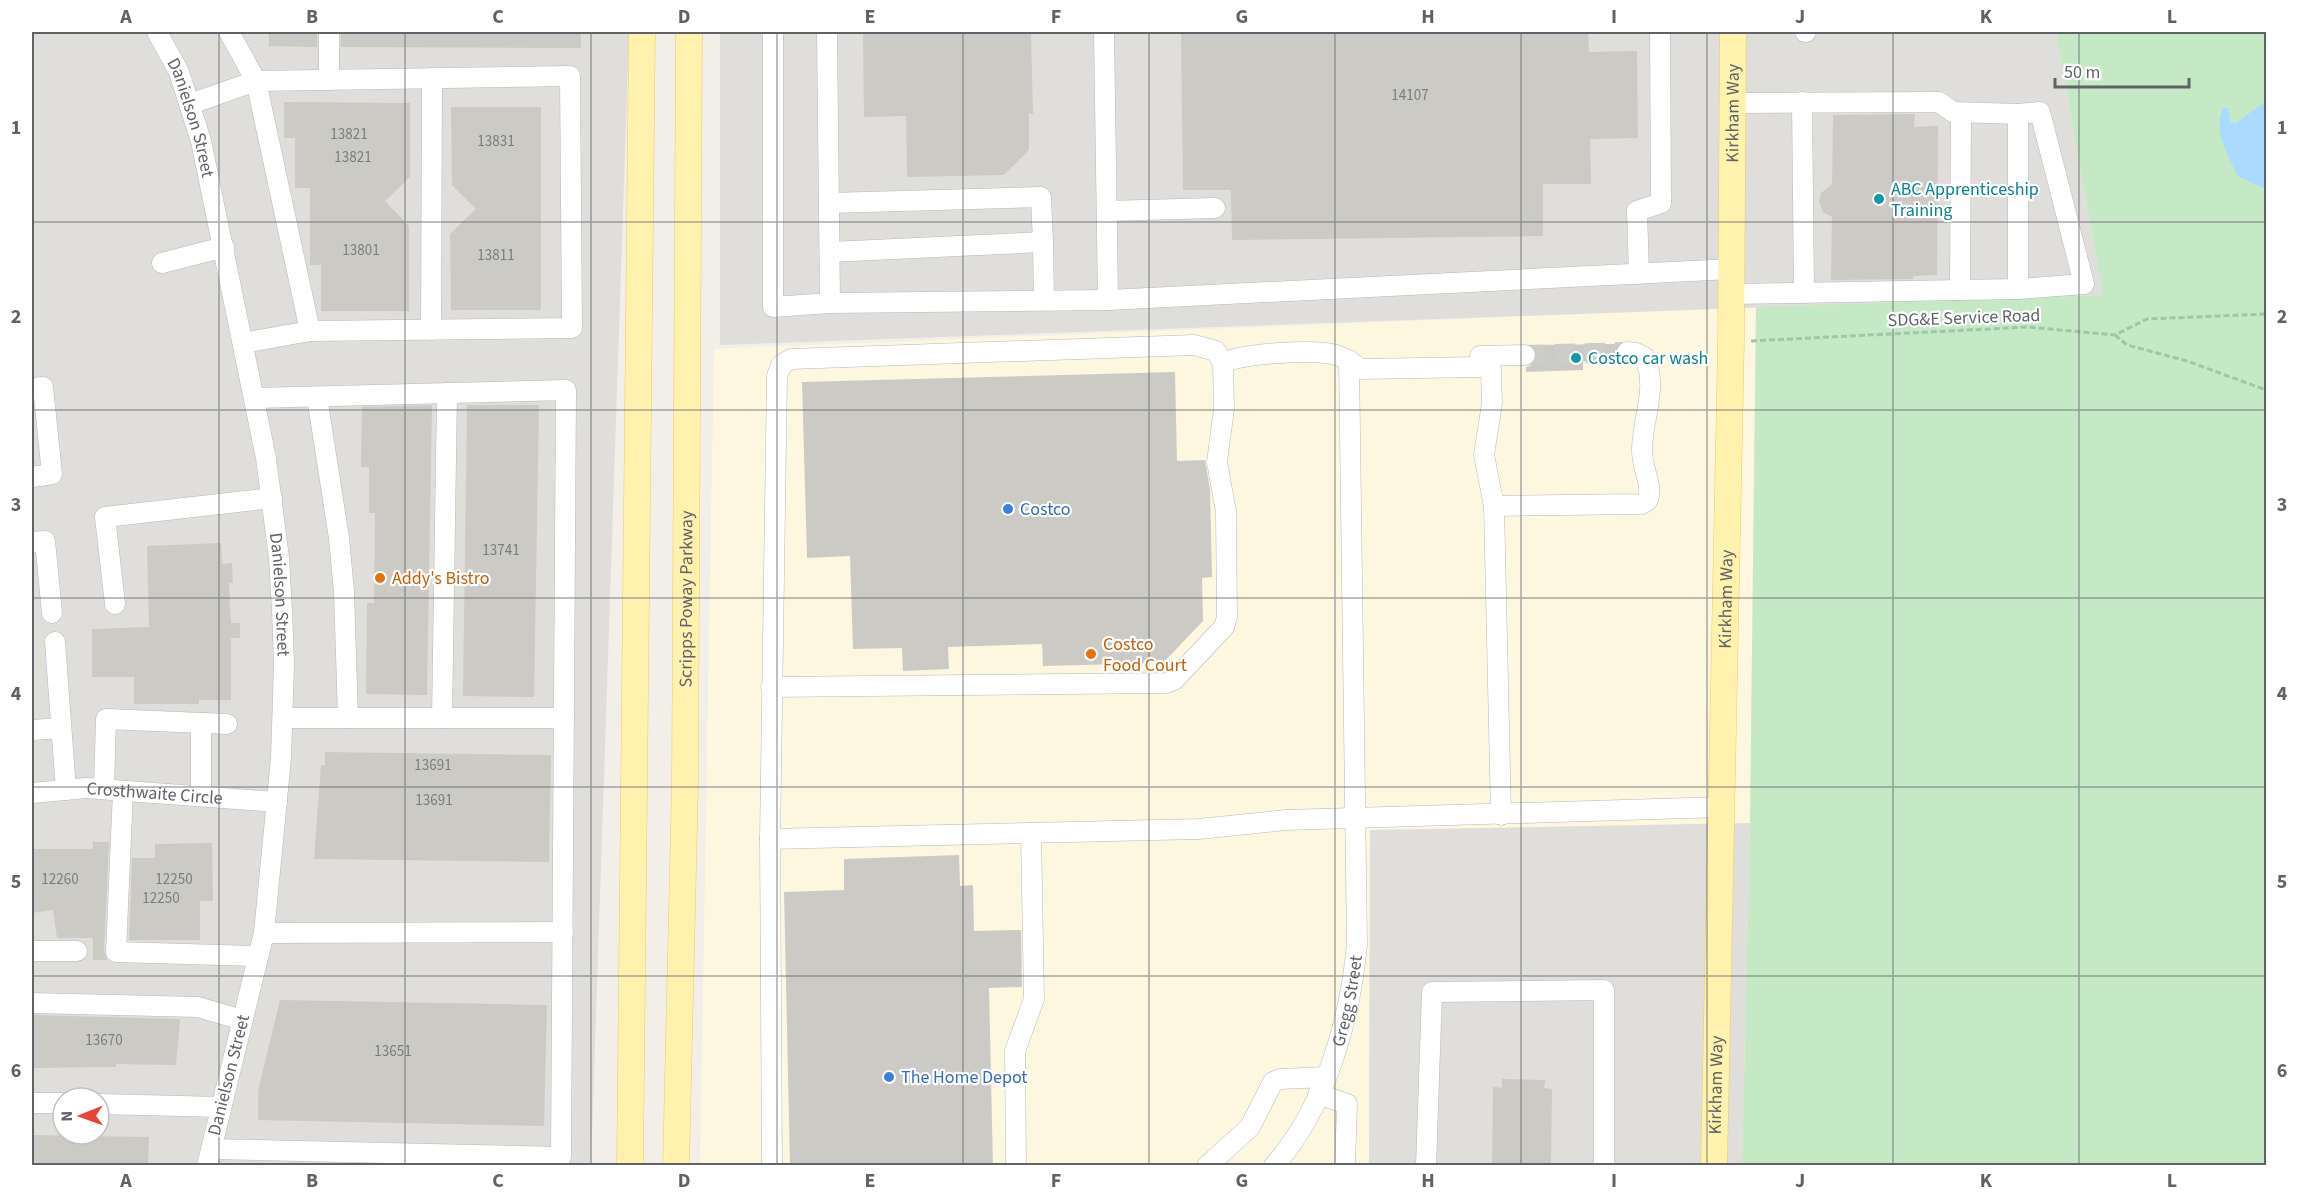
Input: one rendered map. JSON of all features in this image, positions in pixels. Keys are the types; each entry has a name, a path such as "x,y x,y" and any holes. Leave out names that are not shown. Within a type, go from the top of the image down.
{"main road":[{"path":"630,1166 642,32"},
{"name":"Scripps Poway Parkway","path":"676,1166 685,783 689,32"},
{"name":"Kirkham Way","path":"1714,1166 1731,342 1733,32"}],"street":[{"name":"Danielson Street","path":"157,32 179,72 190,104 201,141 224,247 255,398 272,498 282,610 283,718 264,933 209,1157"},
{"path":"229,32 256,81 310,331"},
{"path":"328,32 329,80"},
{"path":"773,32 773,307 830,303 1108,300 1639,274 1732,282 1804,293 2018,289 2084,284 2040,112 2018,114 1953,112 1939,102 1732,103"},
{"path":"828,32 830,303"},
{"path":"1104,32 1108,300"},
{"path":"1639,274 1638,211 1661,203 1660,32"},
{"path":"190,104 256,81 570,76 572,327 310,331 243,343"},
{"path":"431,330 432,78"},
{"path":"1802,102 1804,293"},
{"path":"1960,290 1961,112"},
{"path":"2018,114 2018,289"},
{"path":"829,202 1041,197 1044,300"},
{"path":"1107,211 1215,208"},
{"path":"830,252 1043,242"},
{"path":"162,263 224,247"},
{"path":"771,687 1166,683 1174,680 1227,624 1226,512 1217,462 1224,409 1223,363 1216,351 1194,345 791,359 781,365 777,376 771,687 771,1166"},
{"path":"1494,506 1642,504 1648,500 1650,492 1641,451 1649,387 1648,370 1644,357 1627,352"},
{"path":"1223,363 1245,356 1322,353 1349,360 1361,356 1489,358 1526,355"},
{"path":"1489,358 1492,403 1485,455 1494,506 1501,815"},
{"name":"Gregg Street","path":"1274,1166 1322,1085 1343,1027 1354,975 1357,944 1349,360"},
{"path":"32,388 43,387 52,474 32,477"},
{"path":"209,1157 561,1157 566,390 255,398"},
{"path":"442,718 447,393"},
{"path":"317,397 342,570 348,718"},
{"path":"116,604 105,518 272,498"},
{"path":"32,542 45,541 52,613"},
{"path":"55,642 66,790"},
{"path":"283,718 564,718"},
{"path":"227,724 106,719 114,790 116,952 258,956"},
{"path":"201,723 201,795"},
{"path":"32,730 61,728"},
{"name":"Crosthwaite Circle","path":"32,793 114,790 277,802"},
{"path":"770,839 1198,829 1286,820 1722,807"},
{"path":"1016,1166 1015,1052 1034,999 1031,833"},
{"path":"264,933 563,932"},
{"path":"32,951 77,951"},
{"path":"1426,1166 1432,992 1604,990 1604,1166"},
{"path":"32,1003 198,1007 242,1020"},
{"path":"1207,1166 1250,1127 1273,1082 1280,1079 1322,1085 1347,1104 1343,1163"},
{"path":"32,1103 51,1103"},
{"path":"111,1104 221,1107"}],"path":[{"path":"2266,314 2146,319 2115,335 2127,345 2187,361 2266,390"},
{"name":"SDG&E Service Road","path":"1731,342 2028,327 2115,335"}],"shaded area":[{"path":"32,32 629,32 591,1165 32,1165"},
{"path":"720,32 2056,32 2103,295 720,345"},
{"path":"1756,307 1750,823 1370,830 1369,1165 700,1166 714,349"},
{"path":"1750,823 1742,1165 1369,1166 1370,830"}],"green space":[{"path":"2056,32 2266,32 2266,1165 1742,1166 1750,823 1756,307 2103,295"}],"water":[{"path":"2266,101 2266,189 2237,176 2219,126 2223,108 2228,108 2231,123 2236,123"}],"building":[{"path":"269,32 317,32 317,47 269,46"},
{"path":"341,32 581,32 581,48 341,47"},
{"path":"863,32 1031,32 1033,114 1029,114 1029,150 1004,175 907,177 906,116 864,117"},
{"path":"1181,32 1588,32 1589,52 1637,51 1638,138 1590,139 1591,184 1543,184 1543,236 1232,240 1231,190 1183,190"},
{"path":"284,102 410,103 410,177 385,201 409,226 409,311 321,311 321,265 310,265 310,188 295,188 295,138 284,138"},
{"path":"451,107 541,107 541,310 451,310 450,234 476,209 452,185"},
{"name":"ABC Apprenticeship Training","path":"1915,114 1914,127 1938,126 1937,275 1913,276 1913,279 1831,280 1832,217 1823,212 1819,201 1821,193 1832,184 1833,115"},
{"name":"Costco car wash","path":"1619,344 1615,351 1619,361 1583,361 1583,370 1526,372 1526,367 1532,365 1537,355 1532,345"},
{"name":"Costco","path":"1175,372 1177,461 1205,460 1210,489 1212,577 1202,578 1203,621 1163,663 1043,666 1042,644 948,647 949,669 903,671 902,648 853,649 850,556 807,558 802,382"},
{"path":"432,405 427,695 366,694 367,603 374,603 375,513 369,513 369,467 361,467 362,407"},
{"path":"467,405 539,405 534,697 463,696"},
{"path":"221,543 222,564 232,563 233,583 229,583 231,623 240,623 240,638 231,638 231,700 199,700 199,704 134,704 134,677 92,677 92,629 149,627 147,546"},
{"path":"325,752 551,755 549,862 314,859 321,765 325,765"},
{"path":"93,842 109,842 104,951 107,960 93,960 93,938 57,938 53,910 32,913 32,849 93,849"},
{"path":"212,843 213,901 200,901 200,940 129,940 132,858 155,858 155,844"},
{"name":"The Home Depot","path":"959,855 960,886 973,885 974,931 1021,930 1022,987 989,988 993,1166 790,1166 784,892 844,890 844,859"},
{"path":"280,1000 547,1005 544,1126 258,1120 258,1091"},
{"path":"32,1015 180,1019 176,1065 116,1064 116,1067 32,1068"},
{"path":"1502,1079 1545,1080 1544,1088 1552,1089 1551,1166 1492,1166 1493,1087 1502,1088"},
{"path":"32,1135 51,1135 51,1146 111,1146 111,1136 149,1137 148,1166 32,1166"}],"tunnel":[{"path":"1525,355 1627,352"}],"place":[{"name":"ABC Apprenticeship Training","path":"1879,199"},
{"name":"Costco car wash","path":"1576,358"},
{"name":"Costco","path":"1008,509"},
{"name":"Addy's Bistro","path":"380,578"},
{"name":"Costco Food Court","path":"1091,654"},
{"name":"The Home Depot","path":"889,1077"}]}
